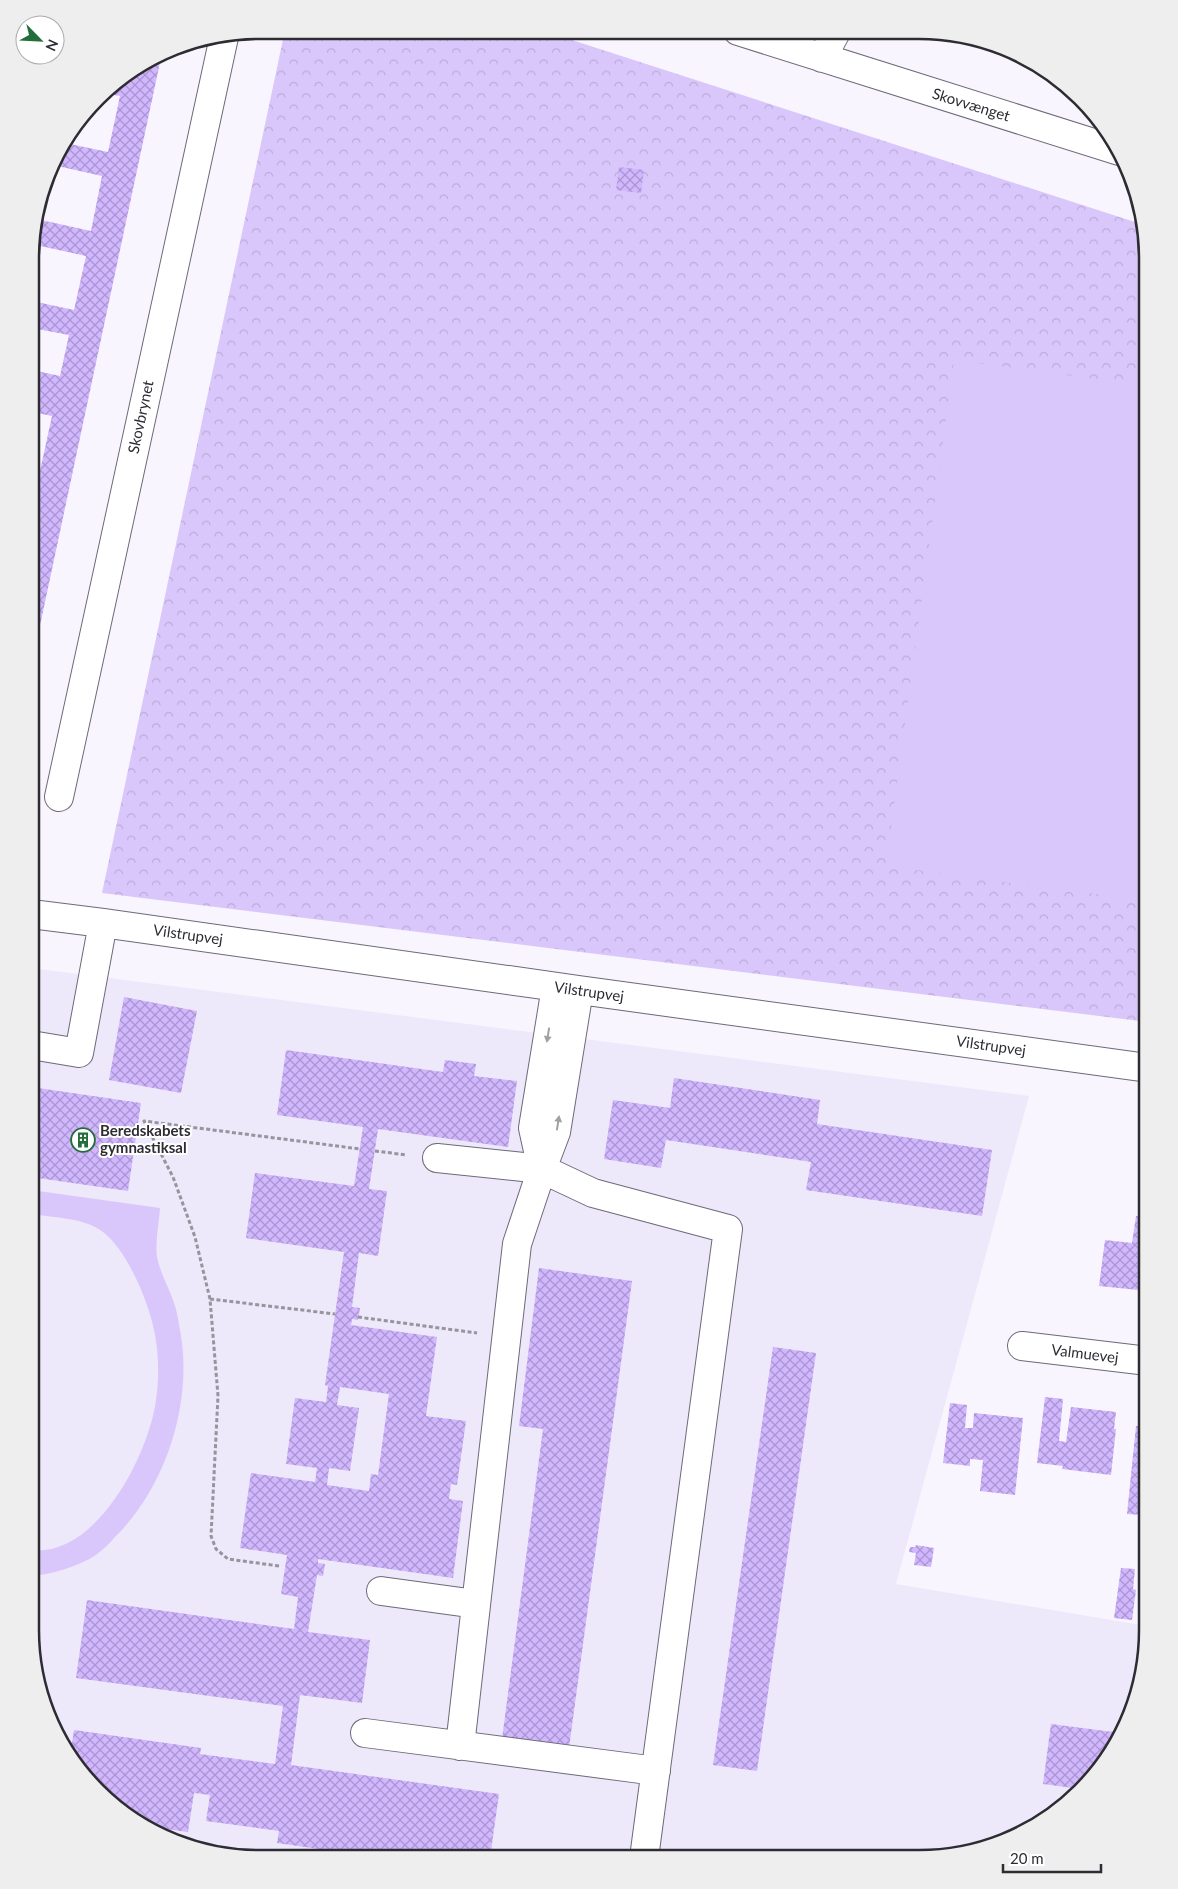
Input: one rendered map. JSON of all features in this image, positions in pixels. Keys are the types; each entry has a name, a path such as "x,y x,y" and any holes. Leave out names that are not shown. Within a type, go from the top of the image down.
{"street":[{"name":"Skovvænget","path":"763,39 1109,148"},
{"path":"822,58 832,39"},
{"name":"Skovbrynet","path":"59,797 223,42"},
{"name":"Vilstrupvej","path":"39,915 1139,1067"},
{"path":"39,1046 79,1053 102,923"},
{"path":"460,1746 517,1244 542,1169 533,1128 568,989"},
{"path":"437,1158 542,1169 593,1193 728,1229 645,1850"},
{"name":"Valmuevej","path":"1022,1346 1139,1360"},
{"path":"382,1591 476,1604"},
{"path":"366,1733 656,1771"}],"path":[{"path":"279,1566 228,1558 216,1549 211,1536 218,1396 210,1298 195,1237 174,1177 144,1121 360,1149"},
{"path":"210,1298 335,1314"},
{"path":"358,1317 506,1337"}],"shaded area":[{"path":"39,969 1029,1096 896,1584 1139,1625 1139,1645 1132,1687 1128,1701 1110,1740 1094,1764 1075,1786 1053,1805 1016,1828 976,1843 934,1850 244,1850 188,1839 149,1821 125,1805 93,1775 61,1727 46,1687 39,1645"}],"green space":[{"path":"283,39 569,39 1136,222 1139,244 1139,1021 102,893"},
{"path":"954,360 1139,385 1139,900 886,866"},
{"path":"39,1191 160,1208 157,1257 179,1322 183,1353 183,1382 172,1440 162,1467 149,1493 133,1517 98,1554 53,1573 39,1575 39,1549 54,1548 77,1538 97,1521 115,1499 143,1447 151,1422 157,1392 158,1368 155,1335 143,1294 129,1265 121,1252 103,1232 87,1223 39,1215"}],"building":[{"path":"160,62 39,630 39,471 52,416 39,413 39,372 60,376 69,335 39,329 39,302 74,310 86,256 39,246 42,220 91,231 102,176 59,166 71,144 108,152 120,96 112,95 125,84"},
{"path":"619,167 644,170 641,193 616,190"},
{"path":"124,997 197,1011 181,1093 109,1080"},
{"path":"286,1050 443,1072 445,1060 476,1064 474,1076 517,1081 508,1147 378,1129 369,1189 387,1191 378,1256 359,1253 352,1307 360,1308 358,1320 352,1319 351,1325 437,1337 426,1416 466,1421 457,1485 451,1484 449,1499 463,1501 453,1578 318,1559 318,1563 325,1564 323,1576 317,1575 308,1632 370,1640 362,1703 300,1695 291,1765 499,1794 491,1850 326,1850 277,1843 279,1831 206,1821 210,1795 194,1793 188,1832 164,1829 149,1821 114,1796 93,1775 72,1746 74,1730 201,1748 200,1754 275,1764 283,1706 76,1678 87,1600 294,1629 298,1597 281,1594 287,1555 240,1548 251,1473 315,1482 317,1468 286,1464 295,1398 326,1402 328,1386 325,1385 344,1252 246,1238 255,1173 354,1186 363,1127 277,1115","holes":["340,1387 389,1394 378,1475 371,1474 369,1491 327,1485 329,1468 350,1471 359,1408 337,1405"]},
{"path":"674,1078 820,1100 817,1124 992,1150 982,1216 806,1190 811,1162 666,1140 661,1168 604,1159 613,1100 670,1108"},
{"name":"Beredskabets gymnastiksal","path":"39,1088 141,1103 128,1191 39,1178"},
{"path":"1136,1216 1139,1216 1139,1290 1099,1286 1105,1240 1132,1243"},
{"path":"539,1268 632,1281 569,1748 502,1739 543,1429 519,1426"},
{"path":"773,1347 816,1353 757,1771 713,1765"},
{"path":"1045,1397 1063,1399 1059,1441 1066,1442 1071,1407 1116,1412 1111,1475 1062,1469 1063,1466 1037,1463"},
{"path":"950,1403 967,1405 965,1428 973,1428 974,1413 1023,1418 1015,1495 980,1491 983,1460 970,1459 970,1466 943,1463"},
{"path":"1136,1426 1139,1426 1139,1515 1127,1514"},
{"path":"916,1545 934,1548 931,1567 914,1565 916,1553 909,1552 910,1547 915,1547"},
{"path":"1121,1568 1135,1569 1133,1589 1136,1590 1132,1620 1114,1618"},
{"path":"1051,1724 1114,1732 1094,1764 1073,1788 1043,1784"}],"place":[{"name":"Beredskabets gymnastiksal","path":"83,1140"}]}
